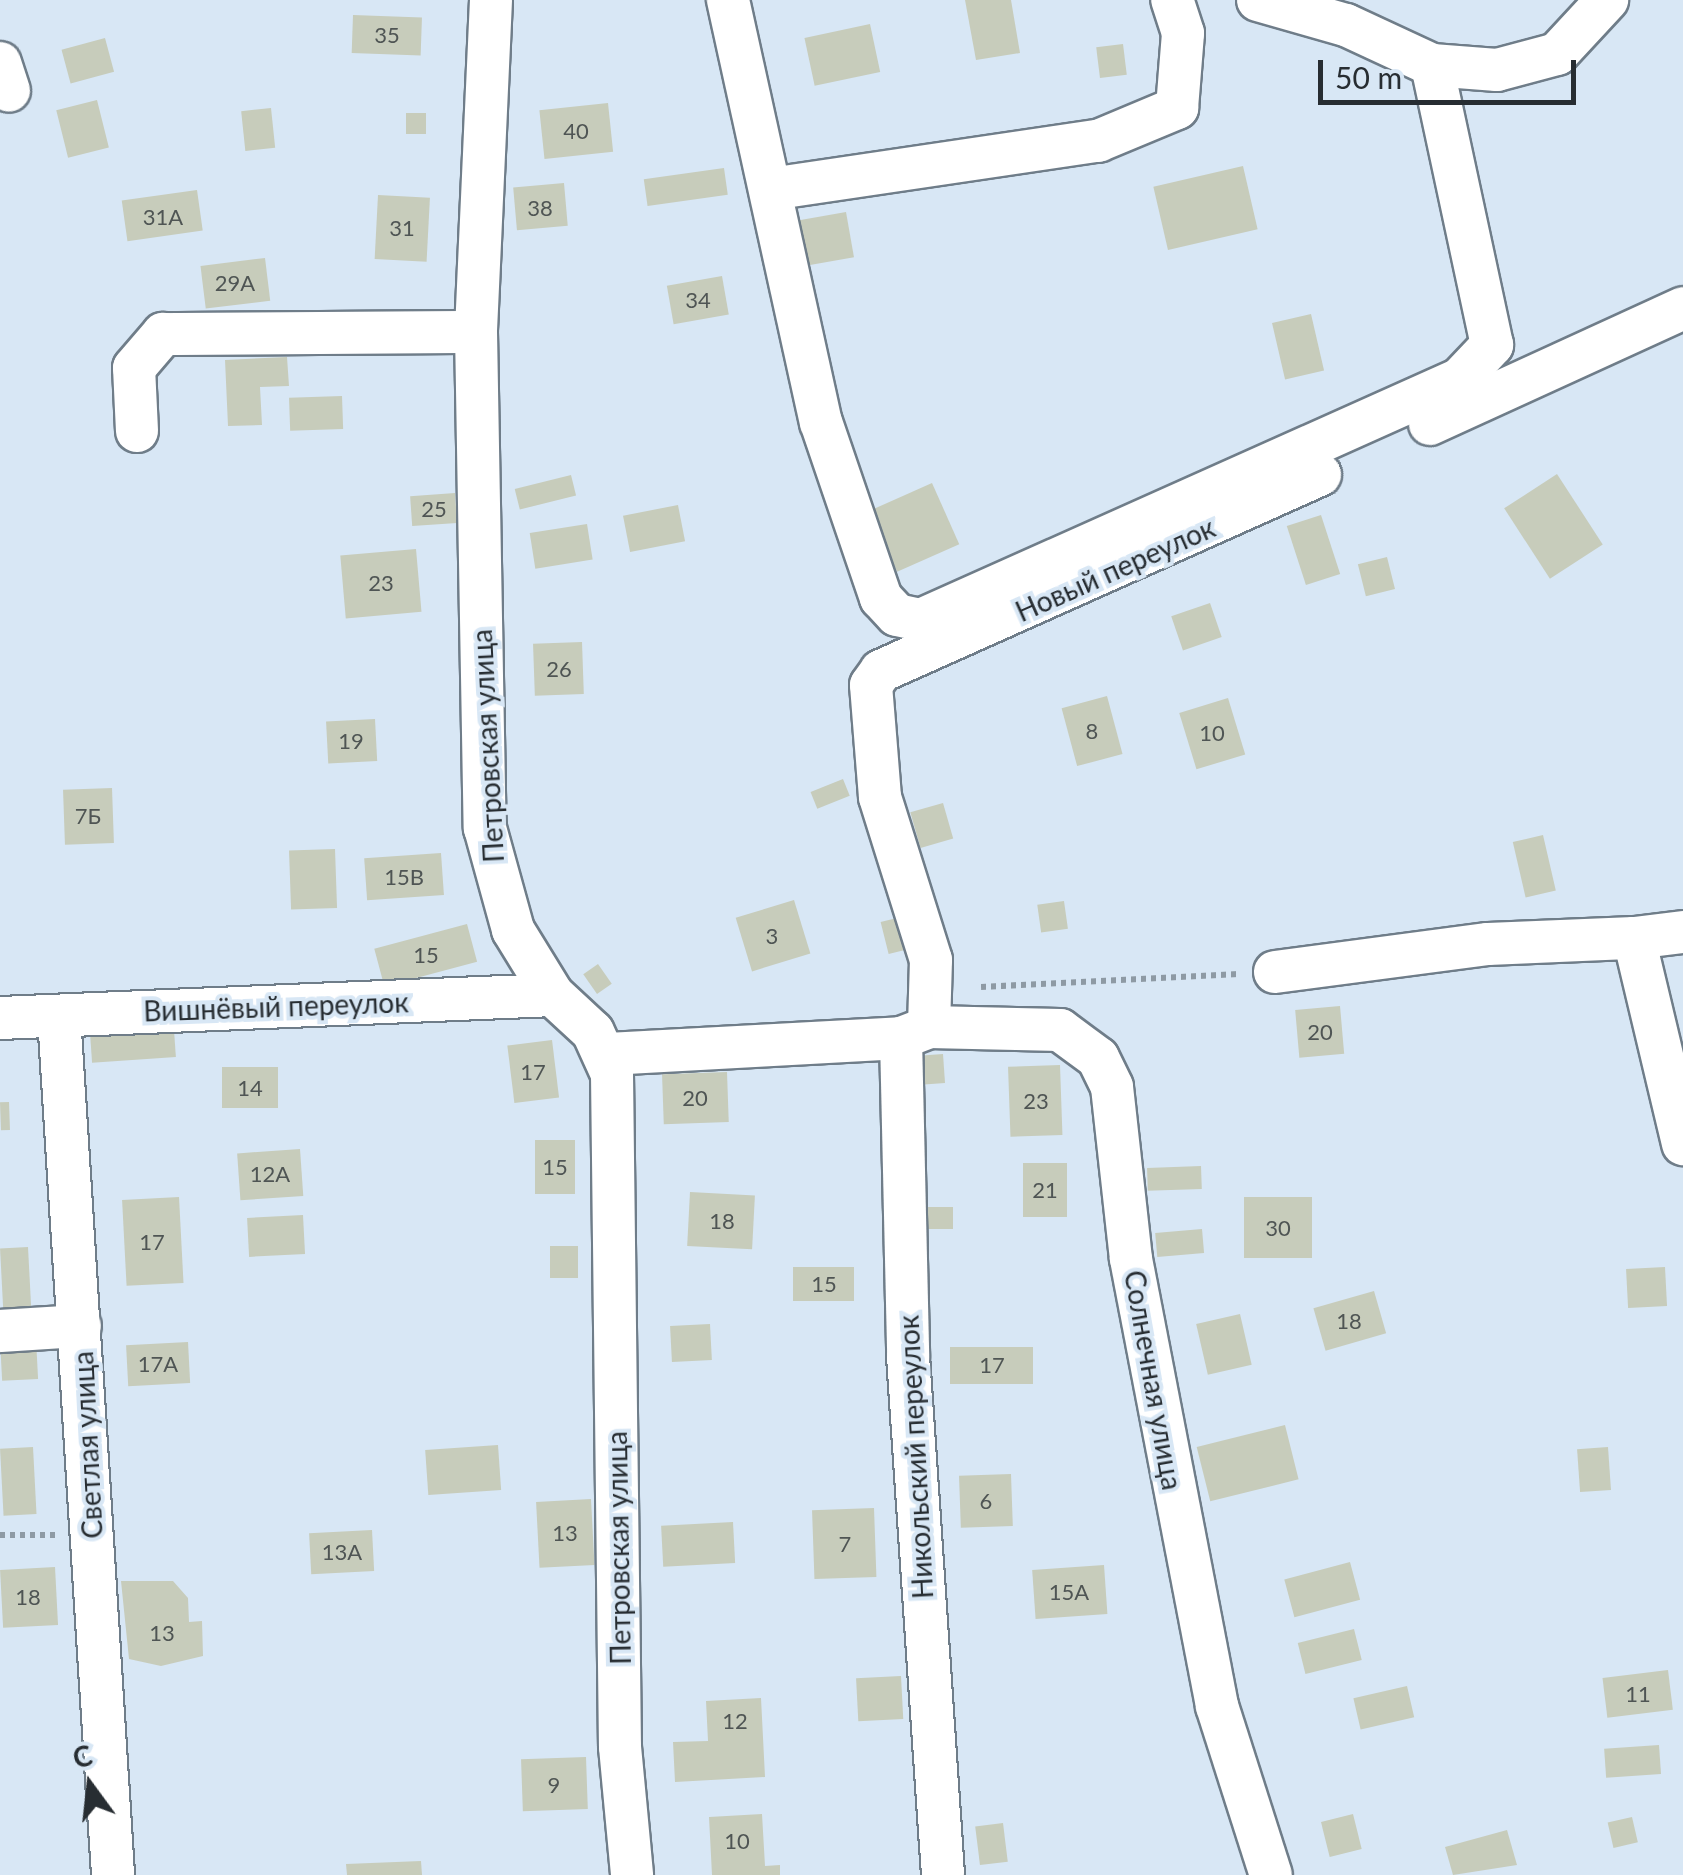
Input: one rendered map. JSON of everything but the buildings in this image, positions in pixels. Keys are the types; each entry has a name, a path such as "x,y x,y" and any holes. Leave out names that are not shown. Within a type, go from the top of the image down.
{"street":[{"name":"Петровская улица","path":"491,0 476,332 485,828 513,930 553,994 608,1054 620,1747 632,1875"},
{"path":"728,0 821,422 881,598 896,615 921,620 1460,379 1492,345 1432,65"},
{"path":"770,190 1098,142 1177,108 1183,33 1172,0"},
{"path":"1258,0 1346,25 1432,65 1497,70 1556,54 1606,0"},
{"name":"Новый переулок","path":"920,1018 931,960 872,749 867,716 880,671 1683,308"},
{"path":"138,432 134,368 163,334 476,332"},
{"path":"1275,972 1488,944 1683,932"},
{"path":"1634,938 1683,1144"},
{"name":"Вишнёвый переулок","path":"0,1018 553,994"},
{"name":"Светлая улица","path":"58,1016 113,1875"},
{"name":"Солнечная улица","path":"608,1054 920,1018 1060,1030 1081,1037 1112,1086 1131,1258 1217,1706 1271,1875"},
{"name":"Никольский переулок","path":"920,1018 908,1356 943,1875"},
{"path":"0,1330 80,1326"}],"path":[{"path":"920,1018 1275,972"},
{"path":"0,1535 92,1534"}]}
